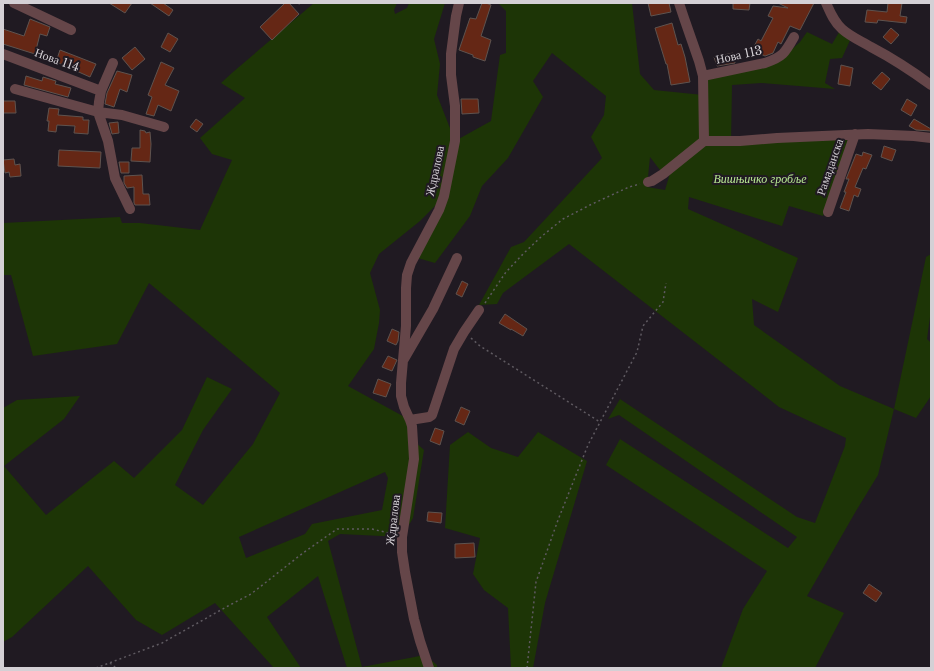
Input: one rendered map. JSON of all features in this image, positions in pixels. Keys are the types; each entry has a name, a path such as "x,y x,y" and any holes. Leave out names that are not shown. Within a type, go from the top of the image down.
{"street":[{"path":"14,3 71,30"},
{"name":"Ждралова","path":"429,668 414,619 402,552 402,537 414,459 413,436 410,420 401,396 401,383 406,326 407,275 411,263 439,210 444,196 455,141 455,106 451,76 451,54 459,3"},
{"name":"Нова 113","path":"679,3 703,76 704,141"},
{"path":"828,3 831,15 841,29 914,72 931,85"},
{"name":"Нова 113","path":"703,76 765,64 775,60 786,52 794,37"},
{"name":"Нова 114","path":"3,54 101,90"},
{"path":"113,63 101,90 98,112 108,141 116,178 130,209"},
{"path":"15,89 98,112 122,115 164,127"},
{"path":"648,182 663,174 704,141 740,142 855,134"},
{"name":"Рамаданска","path":"828,212 855,134 931,138"},
{"name":"Ждралова","path":"403,362 434,309 457,258"},
{"path":"410,420 429,417 432,414 454,349 480,310"}],"path":[{"path":"480,310 506,272 542,236 563,219 590,204 622,190 636,184 648,182"},
{"path":"527,668 536,582 558,520 588,445 637,352 643,326 663,302 666,283"},
{"path":"464,332 480,346 600,422"},
{"path":"96,668 162,643 251,594 302,553 337,529 372,529 402,537"},
{"path":"110,663 116,668"}],"green space":[{"name":"Вишњичко гробље","path":"314,3 397,3 394,10 395,14 407,8 409,3 445,3 434,39 440,64 437,95 455,141 491,121 500,55 506,53 506,11 498,3 632,3 640,74 654,90 703,95 703,81 791,50 800,42 807,32 832,44 841,29 852,36 842,58 830,59 825,83 835,89 761,83 732,85 731,142 849,137 823,216 789,206 782,226 689,197 688,209 798,258 778,312 752,299 754,325 840,386 894,409 878,475 807,596 844,613 815,668 721,668 743,609 767,571 606,465 620,439 788,548 797,537 619,415 608,419 620,399 797,517 815,523 845,446 846,438 779,407 569,244 503,293 497,304 479,305 511,247 524,242 602,158 591,137 604,115 606,96 552,53 533,81 543,97 508,158 482,186 470,216 435,263 414,257 443,198 420,221 379,254 370,273 380,310 374,349 348,386 410,420 413,440 424,450 413,518 402,537 340,534 328,541 362,667 425,655 437,665 437,668 347,668 318,576 267,617 301,668 274,668 215,603 162,635 136,620 88,566 12,637 3,642 3,408 17,400 80,396 64,419 4,466 46,515 114,461 134,478 182,430 207,377 232,389 203,430 175,485 203,505 253,444 280,393 149,283 117,344 33,356 11,275 3,275 3,223 120,217 122,223 140,223 200,230 232,160 212,154 200,138 245,98 221,83","holes":["650,157 663,174 671,170 665,190 647,187","385,472 388,478 382,510 312,524 305,534 246,558 239,537"]},
{"path":"931,254 931,310 927,339 931,343 931,396 916,418 894,409 926,257"},
{"path":"468,432 491,448 518,457 538,432 587,461 545,603 533,668 511,668 508,608 484,590 473,574 480,538 445,528 450,445"}],"building":[{"path":"109,3 132,3 125,13"},
{"path":"150,3 163,3 173,10 169,16"},
{"path":"285,3 289,3 299,14 272,40 260,27"},
{"path":"482,3 491,5 481,36 491,40 485,61 459,50 470,18 476,19"},
{"path":"648,3 669,3 671,12 651,16"},
{"path":"733,3 750,3 749,10 733,9"},
{"path":"778,3 814,3 800,30 790,26 781,44 778,42 773,53 765,56 752,50 758,39 761,41 773,18 768,16 773,6 788,8"},
{"path":"888,3 902,3 900,16 907,17 906,23 878,20 877,23 865,22 867,10 887,12"},
{"path":"30,19 50,27 47,36 40,34 35,54 3,44 3,29 24,36"},
{"path":"672,23 678,45 681,44 685,57 690,82 671,85 667,64 655,28"},
{"path":"891,28 899,35 891,44 883,37"},
{"path":"168,33 178,39 170,52 161,47"},
{"path":"135,47 145,59 132,70 122,58"},
{"path":"60,50 96,64 90,77 56,62"},
{"path":"733,53 735,63 717,66 714,57"},
{"path":"161,62 174,68 165,85 179,91 171,111 158,105 154,116 146,114 152,97 148,95"},
{"path":"841,65 853,68 850,86 838,84"},
{"path":"117,71 132,75 127,92 120,89 114,107 105,104 107,93"},
{"path":"882,72 890,79 881,90 872,83"},
{"path":"26,76 42,81 43,77 56,81 55,84 71,88 68,97 24,85"},
{"path":"461,99 478,99 479,113 462,114"},
{"path":"907,99 917,105 911,116 901,110"},
{"path":"3,101 15,101 16,113 3,113"},
{"path":"49,108 59,109 58,115 83,117 83,120 89,120 88,134 74,133 75,126 57,125 56,132 48,131 49,121 47,121"},
{"path":"196,119 203,124 197,132 190,127"},
{"path":"914,119 931,129 931,131 916,130 909,126"},
{"path":"118,122 119,133 112,134 109,123"},
{"path":"140,130 145,131 146,133 150,132 150,162 131,161 132,148 140,148"},
{"path":"884,146 896,150 892,161 881,157"},
{"path":"59,150 101,152 100,168 58,166"},
{"path":"863,152 872,155 866,169 863,168 855,187 861,189 858,197 854,195 849,211 840,208 849,179 846,179 856,154 862,156"},
{"path":"14,159 15,165 20,164 21,176 10,177 9,172 5,173 3,160"},
{"path":"119,162 129,162 129,173 121,173"},
{"path":"142,175 143,194 149,194 150,205 135,205 134,187 127,188 124,183 124,176"},
{"path":"462,281 468,284 462,297 456,294"},
{"path":"505,314 527,329 523,336 499,323"},
{"path":"392,329 399,332 396,345 387,341"},
{"path":"388,356 397,360 392,371 382,367"},
{"path":"378,379 391,384 386,397 373,393"},
{"path":"461,407 470,411 464,425 455,421"},
{"path":"435,428 444,431 440,445 430,441"},
{"path":"428,512 442,513 441,523 427,521"},
{"path":"474,543 475,557 455,558 455,544"},
{"path":"869,584 882,593 876,602 863,593"}]}
